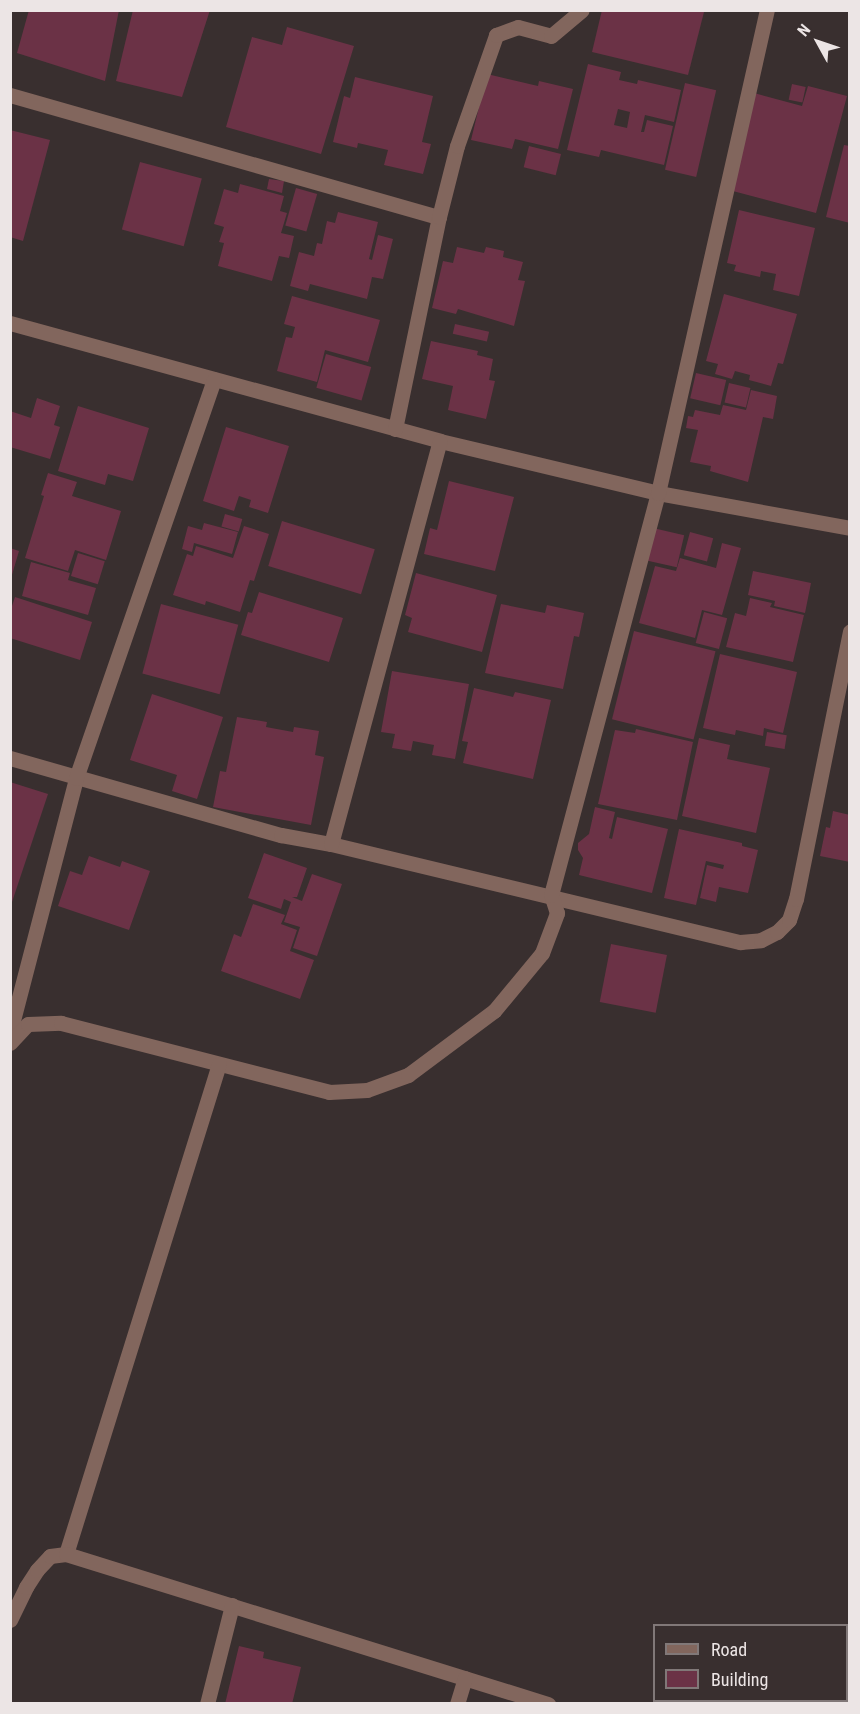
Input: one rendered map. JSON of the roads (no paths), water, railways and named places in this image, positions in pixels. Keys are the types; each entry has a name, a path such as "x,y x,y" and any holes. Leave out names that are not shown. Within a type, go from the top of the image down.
{"street":[{"path":"395,429 439,217 457,146 496,35 518,27 550,36 582,10"},
{"path":"10,1043 28,1024 61,1023 329,1092 367,1090 408,1075 494,1011 542,953 557,913 551,895 658,493 767,10"},
{"path":"10,95 439,217"},
{"path":"10,322 440,441 658,493 849,528"},
{"path":"10,1032 76,778 214,379"},
{"path":"331,844 440,441"},
{"path":"10,758 280,835 331,844 551,895 740,942 761,940 777,932 789,920 796,899 849,631"},
{"path":"66,1554 219,1064"},
{"path":"10,1620 37,1570 50,1556 66,1554 548,1704"},
{"path":"207,1704 231,1605"},
{"path":"457,1704 465,1678"}]}
